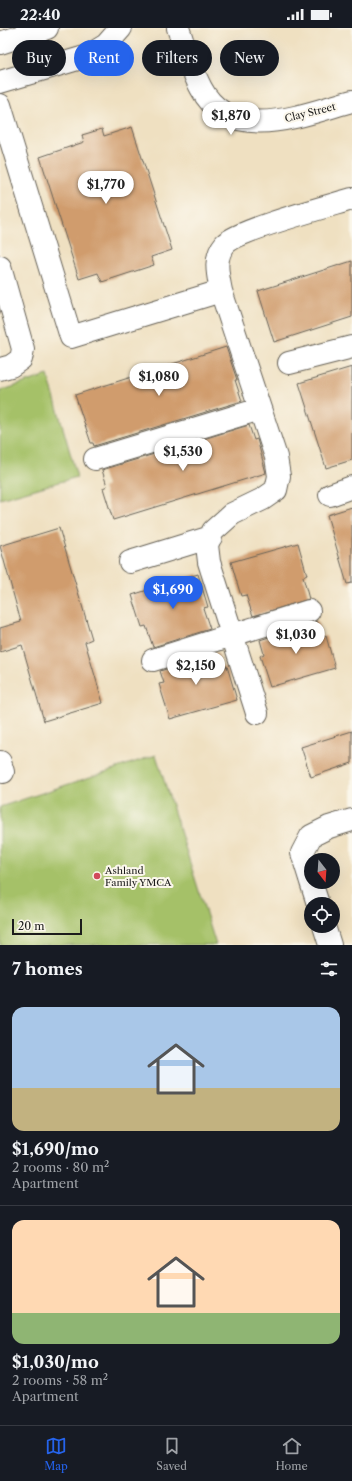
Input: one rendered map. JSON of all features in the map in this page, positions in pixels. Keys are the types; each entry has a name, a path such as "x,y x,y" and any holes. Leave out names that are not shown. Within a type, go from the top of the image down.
{"street":[{"path":"0,43 47,28"},
{"path":"0,82 88,56 106,45 121,28"},
{"name":"Clay Street","path":"178,28 201,89 215,107 234,120 261,123 291,118 352,102"},
{"path":"0,104 71,337 221,291"},
{"path":"257,713 209,562 207,545 213,531 232,514 263,499 276,490 279,476 276,457 221,291 217,267 220,254 226,243 248,231 352,199"},
{"path":"0,267 23,349 21,359 11,366 0,369"},
{"path":"289,362 352,347"},
{"path":"95,459 260,409"},
{"path":"330,495 352,487"},
{"path":"130,562 211,538"},
{"path":"153,660 309,611"},
{"path":"304,859 302,853 312,836 329,827 352,820"},
{"path":"326,933 330,945"}],"green space":[{"path":"48,375 77,477 0,499 0,391"},
{"name":"Ashland Family YMCA","path":"156,755 216,945 0,945 0,807"}],"building":[{"path":"132,127 172,250 151,257 154,265 102,282 98,273 79,279 40,157 84,142 82,135 102,129 104,136"},
{"path":"352,261 352,317 274,342 258,291"},
{"path":"226,347 242,401 94,446 93,443 91,443 75,395"},
{"path":"352,367 352,460 326,468 299,383"},
{"path":"249,425 254,440 257,439 266,473 113,520 103,488 107,486 102,470"},
{"path":"352,507 352,583 347,584 327,515"},
{"path":"59,528 92,639 85,642 103,703 44,721 22,645 0,652 0,628 21,622 0,546"},
{"path":"298,543 307,575 303,577 309,599 253,616 246,595 241,596 231,562"},
{"path":"198,574 208,607 203,608 210,629 153,647 146,626 142,627 132,595"},
{"path":"317,621 321,637 326,636 335,668 270,687 260,656 264,654 260,640"},
{"path":"217,653 222,668 227,666 237,700 170,719 159,684 164,683 160,671"},
{"path":"352,731 352,763 311,777 301,747"}],"place":[{"name":"Ashland Family YMCA","path":"97,876"}]}
